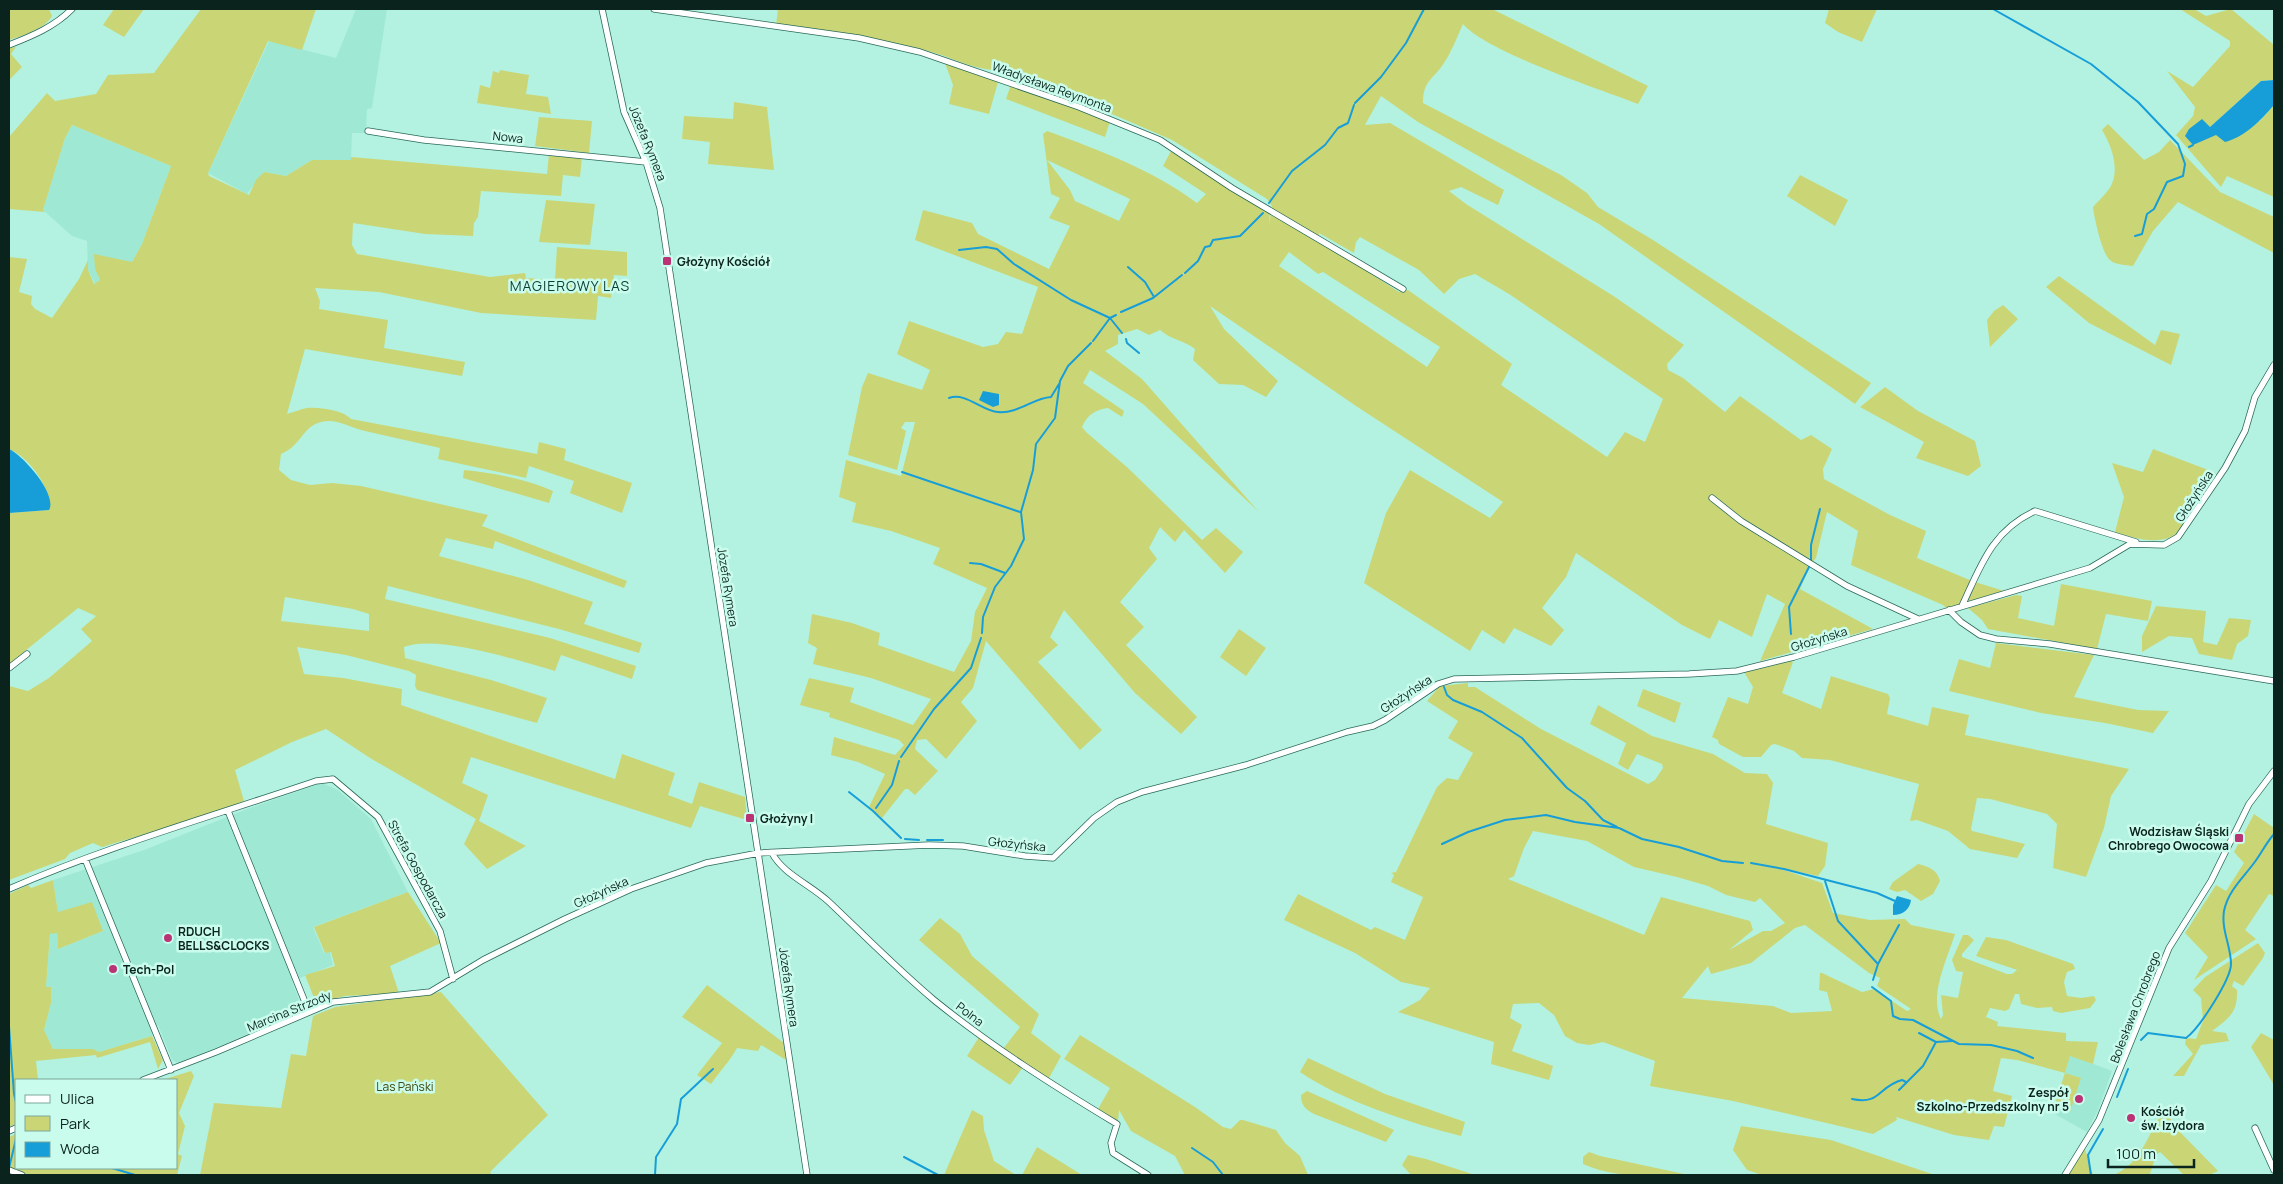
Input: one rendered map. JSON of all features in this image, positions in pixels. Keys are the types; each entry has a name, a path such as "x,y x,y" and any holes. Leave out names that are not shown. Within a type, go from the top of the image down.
{"street":[{"path":"9,45 40,32 72,9"},
{"name":"Józefa Rymera","path":"602,9 624,112 646,162 660,208 807,1175"},
{"name":"Władysława Reymonta","path":"654,9 859,38 920,52 1079,106 1160,140 1232,188 1403,289"},
{"name":"Nowa","path":"368,131 424,140 646,162"},
{"name":"Głożyńska","path":"450,981 498,952 632,889 706,863 759,852 772,853 929,845 962,846 1025,856 1053,858 1094,818 1117,802 1142,792 1246,765 1347,732 1373,726 1438,684 1454,679 1689,674 1737,671 1794,657 2090,568 2130,544 2138,542 2164,545 2178,536 2188,525 2206,493 2225,468 2245,431 2255,397 2274,365"},
{"path":"1712,498 1741,521 1846,586 1918,619"},
{"path":"1962,606 1980,567 2000,535 2016,520 2035,512 2047,513 2138,542"},
{"path":"1949,610 1961,622 1980,635 1996,639 2050,644 2274,682"},
{"path":"9,668 27,654"},
{"name":"Bolesława Chrobrego","path":"2065,1175 2100,1120 2169,948 2210,881 2249,804 2274,771"},
{"name":"Strefa Gospodarcza","path":"9,889 52,870 316,781 333,779 378,817 432,913 440,931 450,981"},
{"path":"228,811 309,1012"},
{"name":"Polna","path":"772,853 777,863 829,902 899,970 936,1001 1003,1052 1117,1124 1116,1132 1110,1143 1113,1153 1148,1175"},
{"path":"85,860 172,1070"},
{"name":"Marcina Strzody","path":"146,1079 172,1070 333,1002 430,992 450,981"},
{"path":"2255,1128 2274,1170"},
{"path":"10,1171 22,1175"}],"shaded area":[{"path":"356,9 387,9 372,108 367,109 366,133 352,133 351,160 312,160 286,176 264,172 247,194 208,173 269,41 336,58"},
{"path":"72,125 171,166 142,244 132,262 95,269 100,280 95,284 88,270 87,241 72,236 43,210 65,138"},
{"path":"322,783 338,790 371,819 408,892 313,927 324,953 330,952 333,965 292,981 301,1005 296,1012 180,1064 172,1060 158,1025 152,1036 99,1052 93,1049 53,1049 44,1030 51,1003 46,988 50,933 57,933 58,949 103,931 58,912 53,880 144,850 247,809"},
{"name":"Zespół Szkolno-Przedszkolny nr 5","path":"2070,1055 2112,1071 2098,1110 2087,1132 2053,1113"}],"green space":[{"path":"9,9 49,9 52,16 49,21 39,28 9,40"},
{"path":"114,9 144,9 124,37 103,25"},
{"path":"201,9 316,9 302,50 268,41 208,173 209,176 249,195 256,180 264,172 286,176 312,160 351,160 351,157 547,174 549,154 582,157 580,177 563,175 561,196 481,191 478,217 474,223 473,236 425,234 353,223 352,245 357,254 490,277 525,273 526,278 555,280 557,247 627,252 627,276 614,275 611,298 598,296 596,320 481,313 379,292 315,288 320,301 319,309 388,320 384,348 465,362 462,376 305,349 287,414 307,408 317,408 336,411 351,419 537,454 539,442 566,449 564,460 632,483 622,513 570,493 574,481 529,466 526,478 438,459 440,448 359,430 333,421 315,424 293,446 281,454 279,470 291,480 310,485 332,483 361,486 488,515 482,526 627,581 624,588 495,541 493,549 446,538 439,556 528,580 593,602 584,624 642,643 639,653 559,629 388,586 385,599 550,638 636,666 632,679 561,655 555,671 479,650 457,646 419,644 404,647 405,658 491,680 547,698 537,723 417,690 415,686 416,675 409,671 346,655 297,647 304,674 343,678 402,689 401,705 615,779 622,754 675,773 668,795 692,804 699,782 745,797 747,820 700,806 691,828 471,757 462,783 488,795 479,821 526,846 487,869 464,844 476,819 370,758 326,729 292,742 235,770 244,801 211,814 102,847 93,843 70,853 65,859 9,880 9,686 28,691 49,678 92,641 81,629 96,616 78,608 9,664 9,513 49,510 49,501 47,492 38,474 24,459 9,449 9,257 27,259 19,292 32,296 31,304 35,309 52,318 79,279 88,260 88,270 94,284 100,280 95,269 94,254 132,262 142,244 171,166 72,125 65,138 43,210 45,212 9,209 9,137 47,93 55,101 96,94 108,75 154,73","holes":["285,597 353,609 369,614 369,631 281,621"]},
{"path":"778,9 1492,9 1648,86 1638,104 1519,58 1476,35 1463,24 1447,58 1429,81 1423,95 1423,103 1561,175 1587,193 1598,207 1653,240 1871,383 1855,404 1599,224 1418,122 1381,96 1365,125 1390,123 1504,190 1498,205 1461,187 1449,191 1466,204 1615,297 1684,345 1667,364 1668,370 1683,378 1725,412 1740,396 1801,440 1811,435 1832,449 1823,469 1824,479 1890,515 1926,531 1917,558 1972,581 1960,604 1946,608 1851,565 1858,531 1827,512 1816,558 1810,565 1800,589 1873,629 1760,661 1785,604 1767,594 1752,637 1719,620 1710,639 1682,625 1576,553 1566,577 1542,608 1564,630 1551,646 1514,628 1504,644 1482,630 1470,651 1364,583 1386,513 1410,470 1490,518 1503,502 1356,406 1210,306 1224,329 1278,381 1266,397 1243,385 1219,384 1193,360 1195,349 1160,330 1149,335 1137,329 1118,335 1118,344 1105,351 1142,379 1258,511 1143,404 1090,370 1083,383 1124,411 1122,417 1108,408 1096,411 1089,416 1082,427 1086,432 1128,468 1202,540 1216,528 1243,552 1225,573 1184,530 1175,542 1160,527 1149,548 1157,559 1120,602 1144,627 1126,645 1197,717 1181,734 1135,693 1064,610 1050,637 1058,645 1038,662 1102,730 1080,750 986,641 973,688 961,702 977,721 946,759 926,739 917,740 915,749 938,771 915,795 908,789 905,789 882,818 869,807 885,774 858,762 831,755 834,737 895,755 904,745 899,740 829,717 830,713 800,705 809,678 854,688 850,702 913,725 931,699 871,678 813,664 817,648 808,643 812,614 852,623 880,633 878,645 954,672 971,641 975,612 987,588 933,564 940,548 891,531 852,522 856,503 839,497 846,460 901,476 915,422 905,422 901,428 906,431 897,470 848,455 862,387 868,373 922,390 930,370 897,354 909,321 983,347 998,344 1006,332 1022,334 1038,287 915,240 923,210 972,223 978,234 1049,269 1070,226 1049,218 1060,198 1051,194 1043,134 1047,131 1106,153 1144,171 1162,180 1197,203 1206,194 1163,166 1171,151 1270,210 1269,225 1272,206 1267,199 1172,140 1112,114 995,70 909,47 853,36 776,25","holes":["1047,160 1130,199 1119,221 1075,201 1070,190","1319,233 1354,253 1356,242 1360,237 1419,270 1444,294 1459,279 1475,274 1509,294 1663,399 1645,442 1625,432 1607,457 1501,385 1512,364 1408,290 1399,292 1319,240","1289,252 1318,274 1323,272 1440,347 1427,367 1279,266"]},
{"path":"1829,9 1877,9 1862,42 1838,32 1825,23"},
{"path":"2180,9 2194,9 2206,16 2231,9 2274,45 2274,80 2261,81 2210,127 2216,135 2260,121 2274,105 2274,197 2227,176 2221,187 2176,135 2193,116 2195,107 2167,71 2193,87 2230,46 2230,41"},
{"path":"16,47 11,54 22,67 9,80 9,48"},
{"path":"945,63 998,82 989,114 949,104 953,85"},
{"path":"500,70 529,75 526,94 548,97 551,114 477,103 480,85 490,88 493,71 499,73"},
{"path":"1011,84 1110,121 1105,137 1006,99"},
{"path":"734,102 767,107 774,170 708,164 710,142 682,139 684,116 733,119"},
{"path":"539,117 592,121 589,153 535,146"},
{"path":"2108,124 2144,160 2159,152 2170,140 2220,192 2274,217 2274,253 2178,202 2153,231 2133,266 2112,262 2101,243 2093,207 2113,182 2114,159 2102,130"},
{"path":"1800,175 1848,200 1835,226 1787,196"},
{"path":"546,200 595,204 590,245 539,242"},
{"path":"2059,276 2155,345 2161,330 2180,334 2171,365 2089,323 2046,287"},
{"path":"2003,305 2018,319 1990,347 1987,320 1994,311"},
{"path":"1885,387 1918,411 1975,441 1981,466 1968,476 1916,458 1924,442 1860,407"},
{"path":"2153,449 2216,473 2187,521 2172,537 2147,540 2115,532 2124,497 2112,463 2143,472"},
{"path":"464,470 510,477 553,491 549,503 463,478"},
{"path":"1975,582 2004,591 1968,602"},
{"path":"2061,584 2152,601 2148,621 2106,614 2097,649 1988,629 1982,620 1968,608 2016,595 2022,596 2018,618 2054,626"},
{"path":"2156,606 2206,611 2203,642 2217,645 2229,618 2251,620 2248,636 2237,644 2232,660 2199,654 2192,638 2169,636 2142,652 2142,636"},
{"path":"1239,629 1266,648 1246,676 1220,657"},
{"path":"1996,643 2094,655 2074,697 2138,710 2169,711 2153,733 2041,713 1949,691 1959,659 1990,668"},
{"path":"1793,662 1782,693 1821,709 1831,676 1888,694 1890,698 1887,714 1928,726 1932,707 1969,715 1965,735 2129,769 2111,796 2104,828 2086,877 2053,868 2057,824 2047,814 1990,799 1977,798 1972,831 2025,844 2017,858 1970,849 1948,831 1917,820 1910,821 1919,784 1830,760 1802,758 1794,751 1775,744 1771,745 1761,757 1743,757 1719,744 1718,740 1712,737 1728,697 1748,704 1753,687 1744,672"},
{"path":"1468,683 1468,687 1475,687 1541,729 1648,784 1655,780 1663,768 1662,764 1637,754 1628,770 1618,764 1626,743 1590,724 1598,705 1652,736 1713,754 1745,773 1767,774 1773,783 1766,824 1828,843 1825,866 1818,876 1775,867 1822,883 1833,913 1870,920 1905,919 1911,925 1955,934 1940,977 1938,989 1938,1010 1941,1019 1943,1015 1941,995 1958,998 1963,972 1956,971 1952,960 1963,935 1968,935 1974,940 1962,954 1962,957 2007,974 2012,974 2017,970 1976,956 1986,937 2006,940 2073,964 2075,969 2067,972 2064,982 2067,996 2081,998 2094,996 2096,1000 2090,1008 2061,1013 2053,1011 2052,1007 2037,1008 2021,1004 2019,994 2015,994 2009,1009 2005,1011 1990,1008 1986,1017 1998,1022 1997,1026 2066,1033 2066,1041 2098,1042 2093,1064 2070,1056 2065,1073 2017,1060 2001,1058 1993,1091 2012,1096 2004,1127 1994,1126 1989,1140 1954,1135 1896,1117 1897,1120 1873,1134 1733,1101 1650,1086 1655,1061 1603,1042 1589,1045 1577,1043 1565,1036 1554,1015 1539,1003 1513,1004 1510,1018 1522,1025 1512,1051 1553,1066 1549,1080 1491,1064 1494,1042 1398,1012 1420,1000 1430,988 1401,982 1355,953 1284,920 1298,894 1371,930 1375,927 1405,940 1423,897 1391,882 1394,875 1391,873 1396,872 1437,787 1447,778 1458,780 1473,753 1448,738 1458,721 1427,701 1440,686","holes":["1533,831 1587,841 1634,867 1708,886 1726,895 1755,902 1760,898 1785,923 1771,931 1763,931 1729,950 1753,930 1750,921 1661,897 1644,935 1508,879 1514,876 1524,848","1805,925 1869,973 1880,978 1877,986 1911,1009 1907,1011 1874,989 1862,992 1822,973 1820,973 1819,990 1827,992 1832,1011 1791,1013 1773,1006 1682,998 1708,966 1711,974 1751,963 1795,928"]},
{"path":"1643,689 1681,703 1675,723 1637,706"},
{"path":"2254,814 2274,828 2274,896 2269,894 2245,930 2256,939 2194,980 2208,957 2185,933 2216,885 2226,891 2244,863 2234,852"},
{"path":"1918,864 1932,869 1939,877 1940,881 1933,894 1921,901 1905,890 1897,892 1889,889 1893,882"},
{"path":"53,880 58,912 92,902 103,931 58,949 57,933 50,934 46,987 51,987 51,1003 44,1030 53,1049 93,1049 99,1052 152,1036 163,1060 158,1069 150,1042 97,1058 96,1055 36,1061 38,1079 15,1079 15,1124 9,1127 9,894 28,885 31,888"},
{"path":"408,892 441,943 390,966 399,993 345,996 316,1003 305,975 335,966 331,952 325,953 314,927"},
{"path":"940,918 960,934 972,956 1039,1014 1031,1033 1061,1056 1048,1080 1003,1049 1020,1027 919,940"},
{"path":"2258,943 2265,953 2263,958 2243,986 2234,981 2232,986 2237,990 2237,998 2234,1010 2228,1018 2212,1031 2226,1033 2229,1041 2201,1045 2184,1076 2173,1076 2193,1054 2185,1044 2186,1038 2196,1039 2203,1021 2201,998 2193,990 2205,977"},
{"path":"707,985 784,1043 786,1060 761,1045 758,1051 737,1048 711,1084 697,1075 722,1043 682,1017"},
{"name":"Las Pański","path":"441,992 548,1115 490,1172 492,1175 200,1175 214,1103 281,1108 291,1054 306,1056 313,1016 335,1007"},
{"path":"2261,1033 2274,1040 2274,1085 2251,1047"},
{"path":"1080,1035 1195,1107 1223,1127 1231,1129 1240,1120 1243,1120 1276,1130 1285,1143 1300,1156 1308,1175 1185,1175 1175,1156 1131,1131 1119,1110 1118,1122 1098,1109 1110,1088 1064,1059"},
{"path":"979,1037 1023,1067 1010,1085 967,1056"},
{"path":"1308,1058 1385,1094 1465,1122 1461,1136 1400,1118 1335,1092 1300,1072"},
{"path":"191,1071 194,1076 179,1113 185,1126 178,1154 178,1079 165,1079"},
{"path":"2065,1073 2081,1078 2070,1112 2054,1107"},
{"path":"1307,1091 1394,1130 1386,1142 1314,1114 1306,1108 1302,1101 1301,1095"},
{"path":"972,1110 983,1116 984,1130 994,1161 1016,1175 944,1175"},
{"path":"2168,1115 2178,1130 2218,1171 2209,1175 2184,1175 2160,1152 2156,1155 2150,1174 2152,1175 2113,1175 2136,1158 2160,1116"},
{"path":"1741,1126 1831,1140 1932,1174 1762,1175 1747,1170 1733,1150"},
{"path":"15,1134 15,1169 178,1169 178,1154 182,1156 177,1175 30,1175 23,1173 22,1175 9,1175 9,1137"},
{"path":"1037,1147 1082,1175 1022,1175"},
{"path":"2085,1149 2093,1175 2067,1175"},
{"path":"1589,1152 1689,1175 1635,1175 1609,1172 1583,1164 1583,1157"},
{"path":"1408,1155 1475,1175 1411,1175 1402,1165"}],"water":[{"path":"2274,80 2274,105 2246,132 2225,142 2216,135 2193,145 2185,136 2189,129 2202,119 2210,127 2261,81"},
{"path":"983,391 999,394 999,405 993,407 979,400"},
{"path":"9,449 22,459 38,476 49,495 49,510 9,513"},
{"path":"1897,896 1911,900 1908,909 1903,913 1893,915 1893,905"}],"waterway":[{"path":"1355,103 1381,77 1406,43 1424,9"},
{"path":"1993,9 2091,64 2138,102 2178,144 2185,164 2183,176 2167,182 2154,209 2147,214 2142,234 2135,236"},
{"path":"1269,203 1292,171 1325,145 1338,128 1348,123 1354,105"},
{"path":"2189,147 2193,145"},
{"path":"1185,273 1198,261 1205,247 1210,246 1213,240 1240,236 1263,213"},
{"path":"959,250 986,247 997,249 1014,264 1071,300 1110,318 1122,333"},
{"path":"1128,267 1145,282 1154,297"},
{"path":"1121,312 1153,298 1182,275"},
{"path":"1093,341 1110,318 1116,315"},
{"path":"1126,339 1127,343 1139,353"},
{"path":"982,633 983,617 995,587 1011,566 1024,539 1021,512 1033,470 1036,444 1055,418 1060,381 1068,366 1091,343"},
{"path":"949,398 962,398 992,411 1005,412 1051,397 1059,384"},
{"path":"902,472 1020,512"},
{"path":"1811,561 1811,545 1820,509"},
{"path":"970,563 981,564 1005,573"},
{"path":"1791,634 1789,607 1810,565"},
{"path":"901,757 934,709 971,668 981,638"},
{"path":"1444,687 1447,695 1453,700 1482,712 1522,738 1567,788 1585,801 1603,820 1617,827"},
{"path":"876,808 892,785 899,761"},
{"path":"849,792 873,811 901,838"},
{"path":"1442,844 1468,832 1505,820 1546,815 1575,822 1619,828 1642,839 1679,847 1722,861 1743,863"},
{"path":"2141,1040 2148,1033 2186,1038 2199,1025 2220,992 2230,971 2231,964 2223,918 2226,904 2236,885 2274,834"},
{"path":"905,839 919,840"},
{"path":"927,840 943,840"},
{"path":"1751,863 1784,869 1877,893 1895,901"},
{"path":"1825,881 1838,921 1878,964 1873,980"},
{"path":"1878,964 1899,925"},
{"path":"1872,987 1891,1001 1893,1016 1900,1019 1913,1020 1959,1044 1991,1045 2017,1051 2033,1058"},
{"path":"9,1026 15,1098"},
{"path":"1919,1033 1936,1042"},
{"path":"1899,1090 1923,1066 1936,1042 1952,1041"},
{"path":"655,1175 656,1157 677,1124 681,1099 713,1069"},
{"path":"2117,1097 2128,1069"},
{"path":"1852,1099 1869,1100 1894,1083 1902,1080 1906,1082"},
{"path":"2091,1175 2088,1155 2103,1129"},
{"path":"9,1168 15,1143"},
{"path":"1192,1148 1213,1162 1223,1175"},
{"path":"904,1157 938,1175"},
{"path":"115,1169 135,1175"}],"place":[{"name":"Głożyny Kościół","path":"667,261"},
{"name":"Głożyny I","path":"750,818"},
{"name":"Wodzisław Śląski Chrobrego Owocowa","path":"2239,838"},
{"name":"RDUCH BELLS&CLOCKS","path":"168,938"},
{"name":"Tech-Pol","path":"113,969"},
{"name":"Zespół Szkolno-Przedszkolny nr 5","path":"2079,1099"},
{"name":"Kościół św. Izydora","path":"2131,1118"}],"district":[{"name":"MAGIEROWY LAS","path":"570,285"}]}
